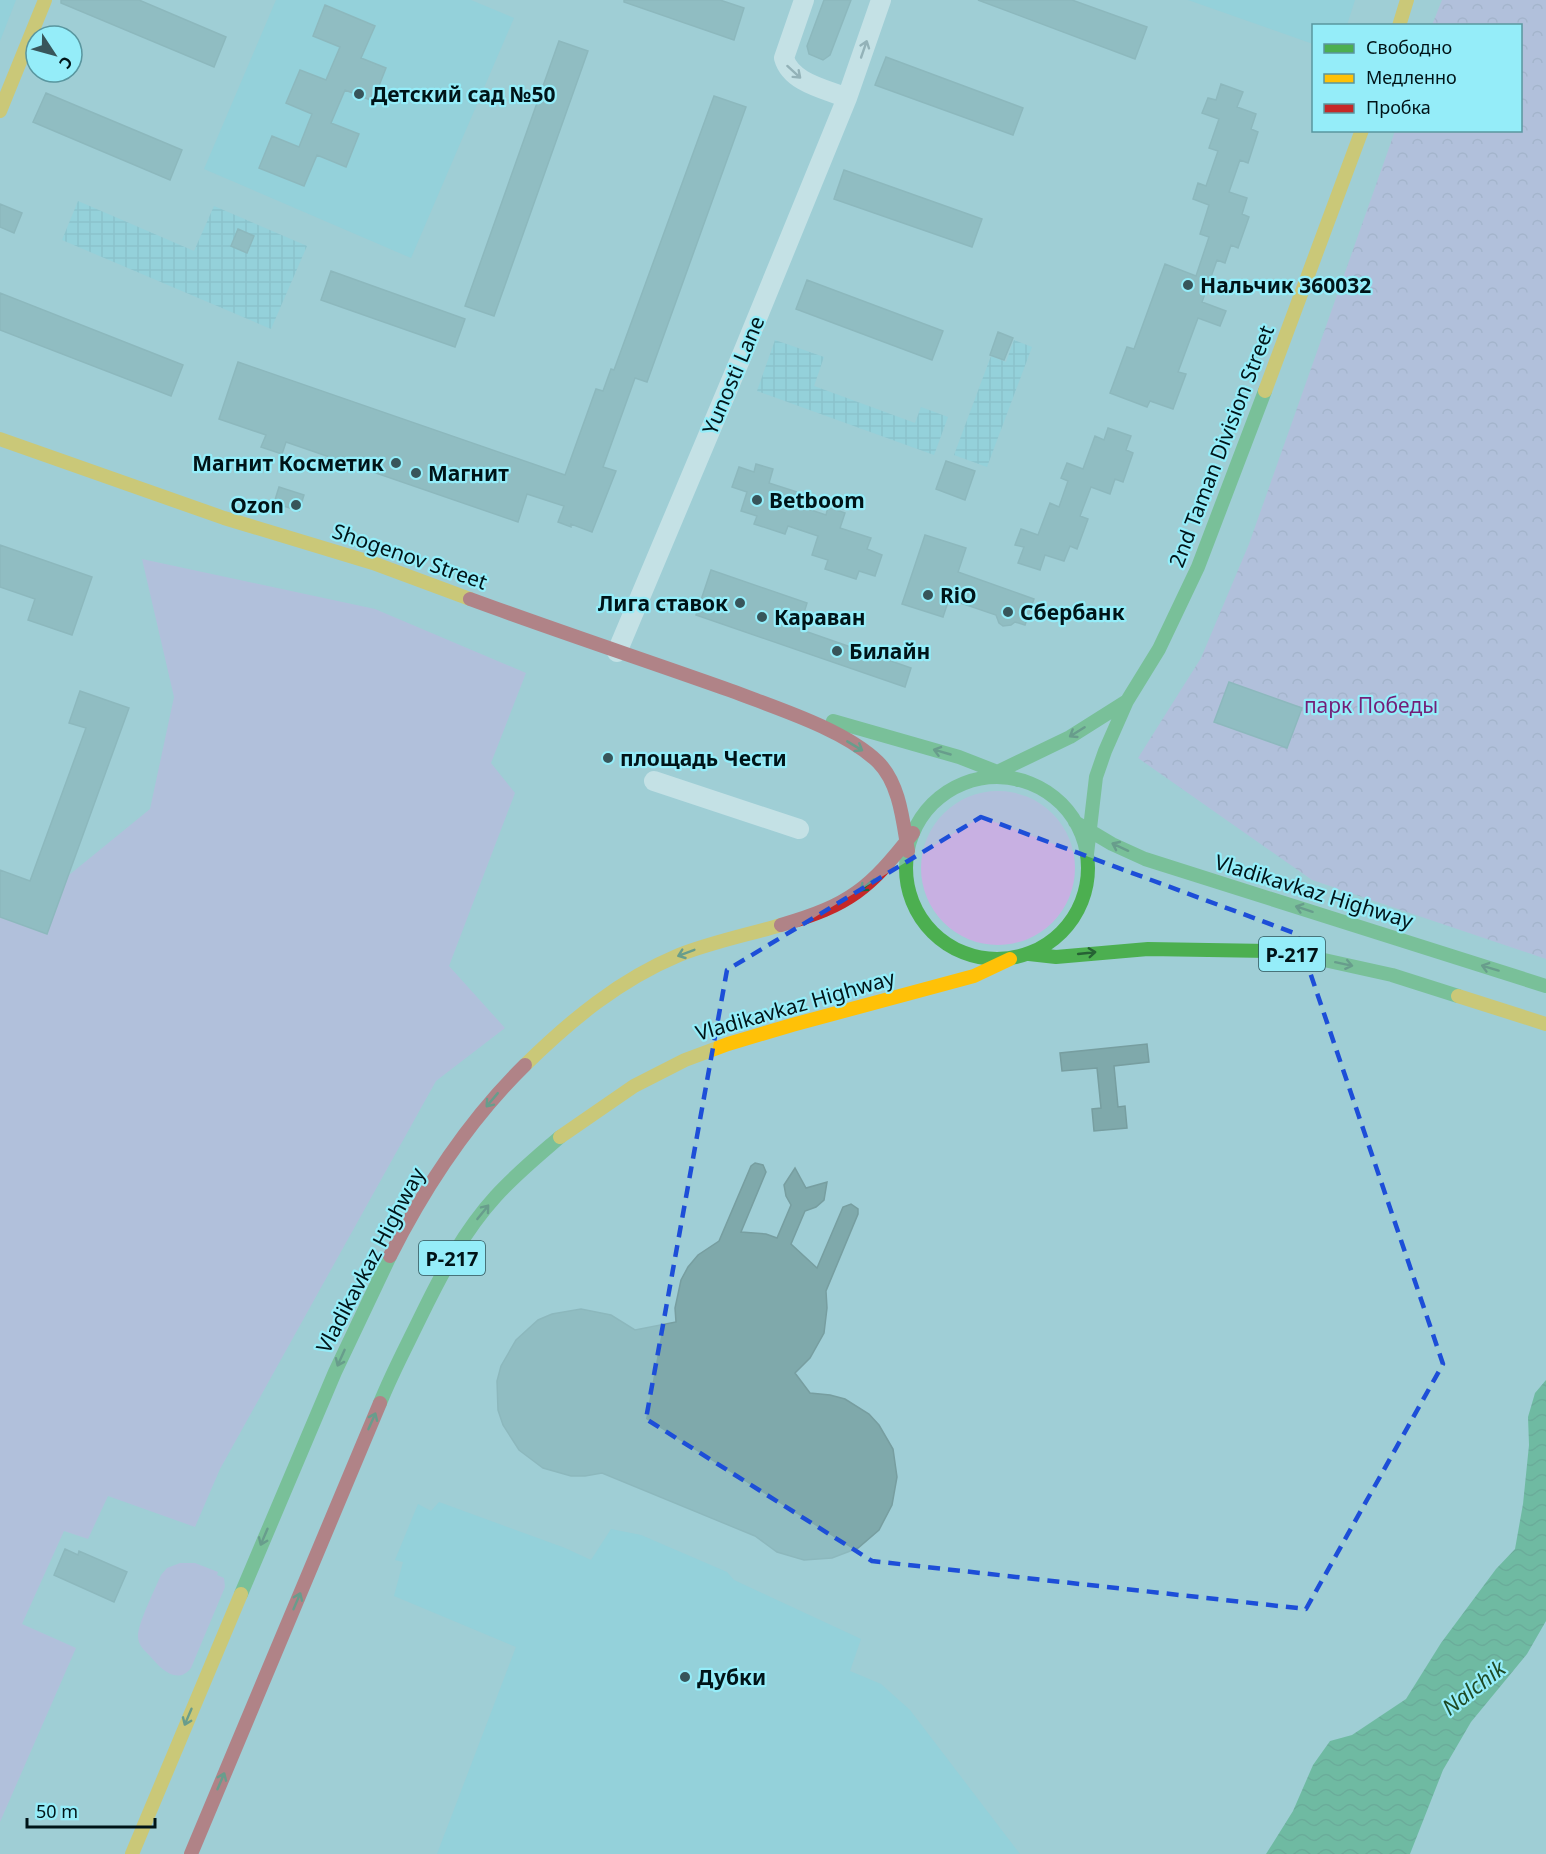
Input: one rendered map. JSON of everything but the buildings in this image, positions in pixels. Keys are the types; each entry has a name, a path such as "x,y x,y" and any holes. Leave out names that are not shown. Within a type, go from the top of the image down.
{"main road":[{"path":"0,111 45,0"},
{"path":"1400,24 1407,0"},
{"name":"2nd Taman Division Street","path":"1087,854 1096,777 1127,701 1159,649 1198,567 1361,132"},
{"name":"Shogenov Street","path":"0,439 202,511 373,563 804,718"},
{"path":"984,778 1070,737 1127,701"},
{"path":"804,718 837,721 959,756 1018,780"},
{"path":"804,718 857,746 879,763 894,787 909,842"},
{"name":"Р-217","path":"984,778 1018,780 1045,791 1062,805 1075,822 1083,838 1087,854 1088,875 1084,895 1076,914 1047,944 1029,954 1010,959 985,959 961,952 940,940 923,922 911,900 906,876 909,842 922,817 934,802 949,791 984,778"},
{"name":"Vladikavkaz Highway","path":"1075,822 1112,844 1145,859 1546,986"},
{"name":"Vladikavkaz Highway","path":"132,1854 275,1511 353,1332 385,1268 431,1186 489,1103 531,1057 609,992 680,955 802,918 844,902 871,883 909,842"},
{"name":"Р-217","path":"1029,954 1056,957 1157,948 1269,951 1317,958 1392,975 1546,1023"},
{"name":"Vladikavkaz Highway","path":"191,1854 392,1374 446,1266 468,1232 502,1190 554,1142 603,1105 685,1060 770,1031 974,976 1010,959"}],"street":[{"path":"804,0 784,58 786,66 799,78 847,98"},
{"name":"Yunosti Lane","path":"617,652 847,98 881,0"},
{"path":"655,777 800,824"}],"highlighted area":[{"path":"981,817 1297,934 1443,1364 1306,1609 872,1561 646,1419 727,970"}],"shaded area":[{"path":"0,0 16,0 0,41"},
{"name":"Детский сад №50","path":"276,0 471,0 514,18 411,258 204,169"},
{"path":"1188,0 1355,0 1347,24 1312,24 1312,44"},
{"path":"78,201 194,251 214,206 307,246 271,329 62,240"},
{"path":"775,340 824,357 814,386 915,423 921,407 948,417 934,455 757,391"},
{"path":"1014,340 1032,347 987,467 954,455 991,356 1006,362"},
{"name":"Дубки","path":"439,1502 565,1548 591,1560 611,1529 641,1535 727,1572 734,1580 861,1639 850,1671 881,1684 910,1710 1020,1854 437,1854 516,1647 394,1596 403,1562 395,1560 418,1504 431,1511"}],"green space":[{"name":"парк Победы","path":"1442,0 1546,0 1546,959 1312,880 1138,758 1201,658 1249,544 1395,132 1522,132 1522,24 1432,24"},
{"path":"142,559 375,609 526,673 491,763 515,793 449,966 505,1028 436,1081 220,1469 195,1527 108,1496 88,1539 64,1531 22,1624 76,1648 0,1822 0,889 58,884 150,809 174,697"},
{"path":"998,791 1027,797 1041,804 1052,814 1062,825 1069,839 1075,868 1069,897 1062,911 1052,922 1041,932 1027,939 998,945 969,939 955,932 944,922 934,911 927,897 921,868 927,839 934,825 944,814 955,804 969,797"},
{"path":"180,1563 195,1563 218,1572 217,1575 224,1578 225,1587 191,1668 186,1673 175,1675 164,1670 146,1652 140,1645 138,1636 161,1575 167,1568"}],"water":[{"name":"Nalchik","path":"1546,1380 1546,1621 1527,1654 1471,1722 1443,1770 1410,1854 1266,1854 1293,1811 1313,1765 1330,1741 1352,1735 1406,1699 1441,1643 1496,1569 1515,1549 1523,1504 1529,1445 1528,1417 1535,1393"}],"traffic: fast":[{"path":"1087,854 1096,777 1105,751 1127,701 1159,649 1198,567 1265,391"},
{"path":"987,777 1070,737 1127,701"},
{"path":"833,721 959,757 1018,780"},
{"path":"997,777 1032,784 1061,804 1081,833 1088,868 1081,903 1061,932 1032,952 997,959 962,952 933,932 913,903 906,868 913,833 933,804 962,784 997,777"},
{"path":"1075,822 1112,844 1145,859 1546,986"},
{"path":"1029,954 1056,957 1148,949 1269,951 1306,956 1392,975 1458,996"},
{"path":"380,1403 429,1300 464,1238 484,1209 527,1165 560,1137"},
{"path":"241,1594 335,1372 390,1256"}],"traffic: slow":[{"path":"0,111 45,0"},
{"path":"1400,24 1407,0"},
{"path":"1265,391 1361,132"},
{"path":"0,439 224,518 373,563 470,599"},
{"path":"525,1065 578,1017 636,976 691,950 781,925"},
{"path":"560,1137 634,1086 685,1060 728,1044 792,1025 974,976 1010,959"},
{"path":"1458,996 1546,1024"},
{"path":"132,1854 241,1594"}],"traffic: jam":[{"path":"470,599 789,712 847,739 878,762 891,781 902,816 908,851"},
{"path":"781,925 825,910 856,892 884,868 913,833"},
{"path":"390,1256 418,1205 450,1155 486,1108 525,1065"},
{"path":"191,1854 380,1403"}],"place":[{"name":"Детский сад №50","path":"359,94"},
{"name":"Нальчик 360032","path":"1188,285"},
{"name":"Магнит Косметик","path":"396,463"},
{"name":"Магнит","path":"416,473"},
{"name":"Betboom","path":"757,500"},
{"name":"Ozon","path":"296,505"},
{"name":"RiO","path":"928,595"},
{"name":"Лига ставок","path":"740,603"},
{"name":"Сбербанк","path":"1008,612"},
{"name":"Караван","path":"762,617"},
{"name":"Билайн","path":"837,651"},
{"name":"площадь Чести","path":"608,758"},
{"name":"Дубки","path":"685,1677"}]}
